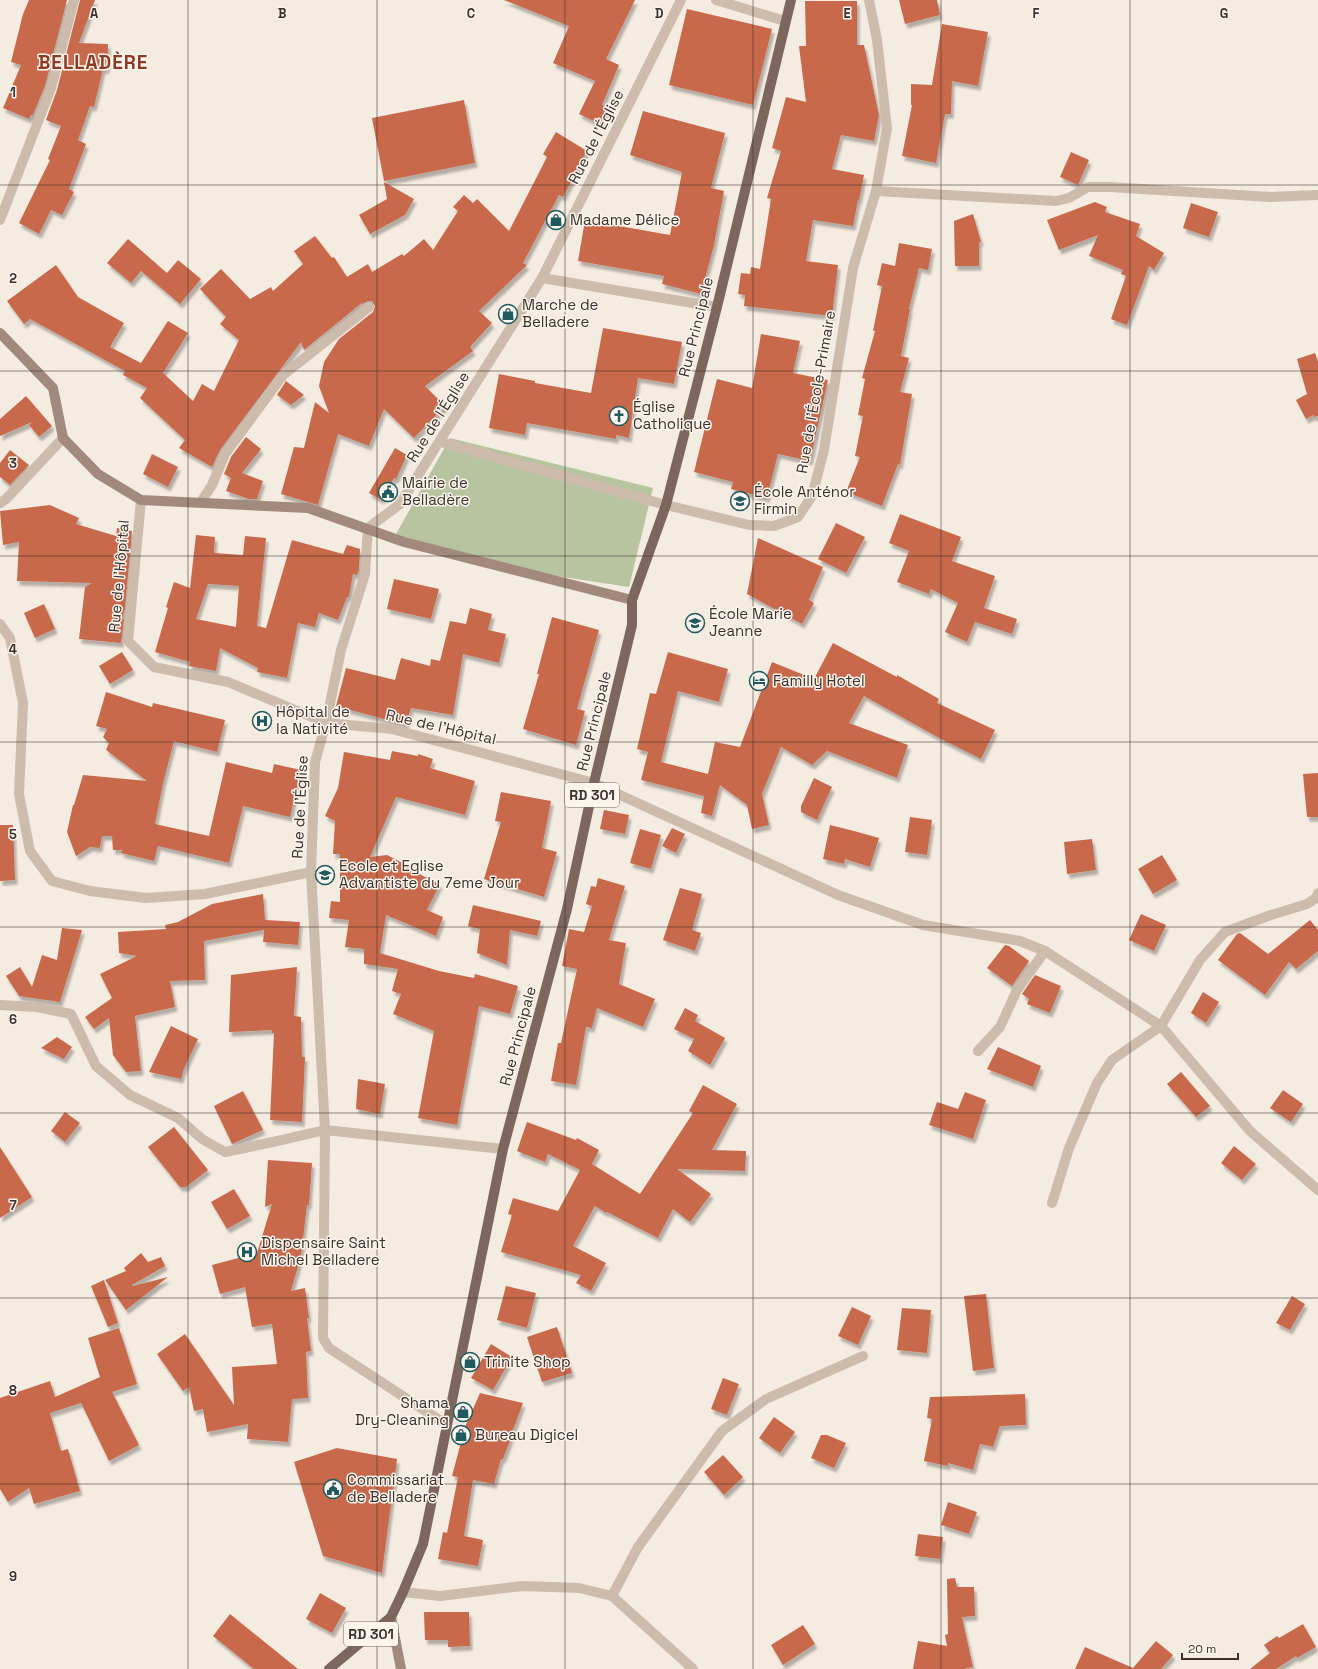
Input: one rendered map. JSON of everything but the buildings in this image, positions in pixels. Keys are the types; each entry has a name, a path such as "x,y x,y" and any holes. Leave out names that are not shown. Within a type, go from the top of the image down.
{"main road":[{"name":"Rue Principale","path":"403,1592 423,1544 503,1149 567,908 594,783 632,625 632,600 666,505 717,307 791,0"},
{"name":"RD 301","path":"329,1669 390,1617 403,1592"}],"street":[{"path":"0,220 51,88 74,0"},
{"name":"Rue de l'Église","path":"447,1425 329,1348 323,1338 325,1130 311,872 315,762 326,723 341,650 365,574 368,528 400,504 441,442 542,278 681,0"},
{"path":"716,0 785,21"},
{"name":"Rue de l'École-Primaire","path":"441,442 666,505 749,526 774,526 798,517 812,496 824,450 853,268 876,191 887,128 877,40 869,0"},
{"path":"876,191 1056,201 1069,198 1088,187 1110,187 1270,197 1318,195"},
{"path":"542,278 717,307"},
{"path":"201,502 212,485 225,454 283,375 369,307"},
{"path":"0,333 53,388 63,438 98,474 141,500 308,508 404,542 632,600"},
{"path":"0,503 6,499 63,438"},
{"name":"Rue de l'Hôpital","path":"141,500 128,641 154,667 228,682 326,723 392,729 594,783 838,895 923,925 1020,941 1045,951 1161,1026 1250,1131 1318,1190"},
{"path":"0,624 10,638 23,703 19,794 30,851 52,880 90,891 146,898 205,894 311,872"},
{"path":"1052,1203 1069,1148 1097,1083 1112,1060 1161,1026 1200,960 1225,932 1268,916 1307,904 1316,898 1318,893"},
{"path":"978,1051 1000,1027 1017,990 1045,951"},
{"path":"0,1005 38,1007 71,1014 96,1066 130,1095 178,1118 202,1139 225,1152 325,1130 503,1149"},
{"path":"612,1596 638,1547 722,1431 766,1399 863,1356"},
{"path":"403,1592 440,1596 523,1586 579,1588 612,1596 693,1669"},
{"path":"390,1617 401,1669"}],"green space":[{"path":"450,438 653,488 629,587 479,564 396,534"}],"place":[{"name":"Madame Délice","path":"556,220"},
{"name":"Marche de Belladere","path":"508,314"},
{"name":"Église Catholique","path":"619,416"},
{"name":"Mairie de Belladère","path":"388,492"},
{"name":"École Anténor Firmin","path":"740,501"},
{"name":"École Marie Jeanne","path":"695,623"},
{"name":"Familly Hotel","path":"759,681"},
{"name":"Hôpital de la Nativité","path":"262,721"},
{"name":"Ecole et Eglise Advantiste du 7eme Jour","path":"325,875"},
{"name":"Dispensaire Saint Michel Belladere","path":"247,1252"},
{"name":"Trinite Shop","path":"470,1362"},
{"name":"Shama Dry-Cleaning","path":"463,1412"},
{"name":"Bureau Digicel","path":"461,1435"},
{"name":"Commissariat de Belladere","path":"333,1489"}],"district":[{"name":"BELLADÈRE","path":"93,62"}]}
